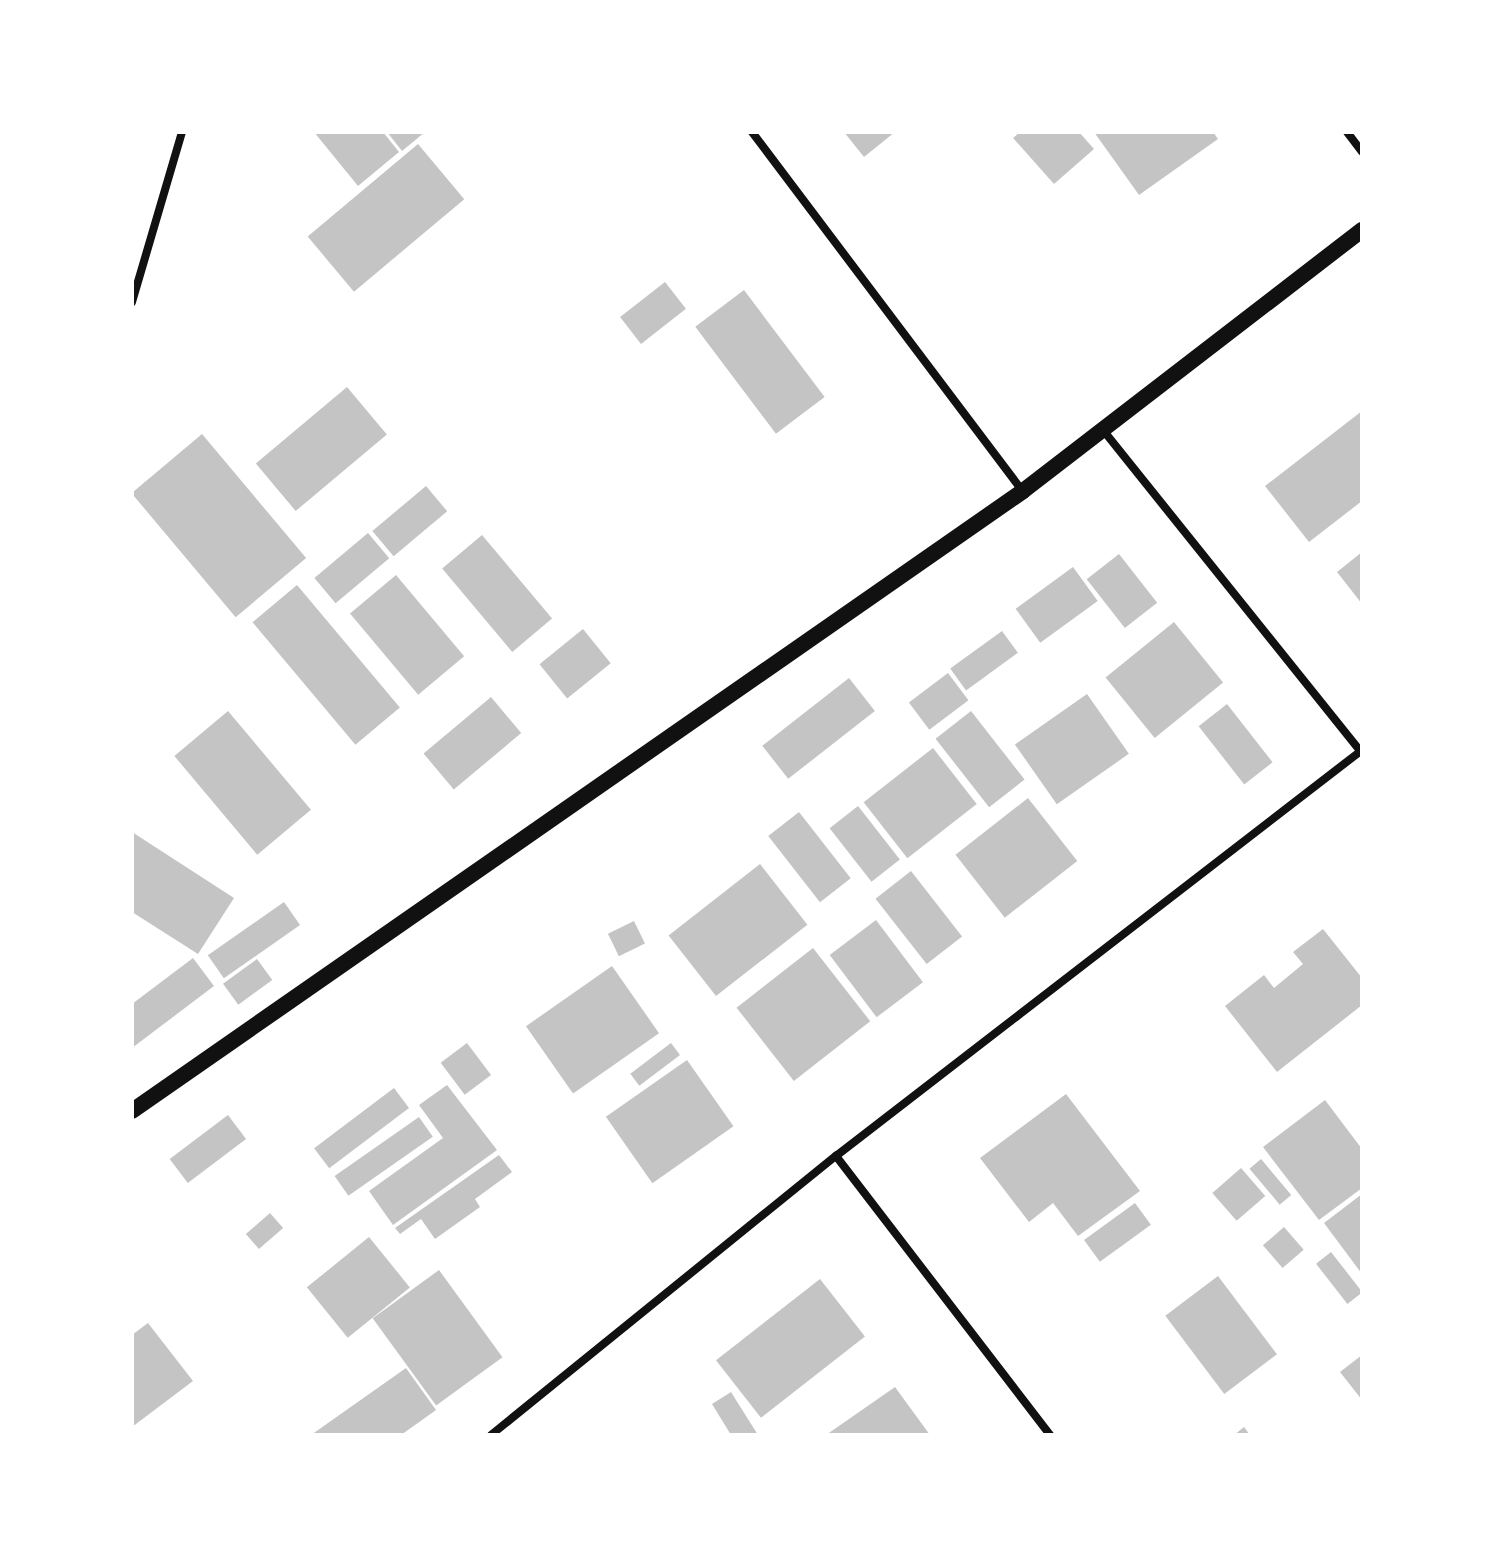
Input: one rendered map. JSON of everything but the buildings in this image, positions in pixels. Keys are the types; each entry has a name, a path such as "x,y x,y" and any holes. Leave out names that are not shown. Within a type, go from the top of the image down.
{"main road":[{"path":"132,1111 1023,491 1362,230"}],"street":[{"path":"132,302 182,132"},
{"path":"752,132 1023,491"},
{"path":"1347,132 1362,152"},
{"path":"491,1435 836,1156 1361,751 1102,429"},
{"path":"836,1156 1050,1435"}]}
